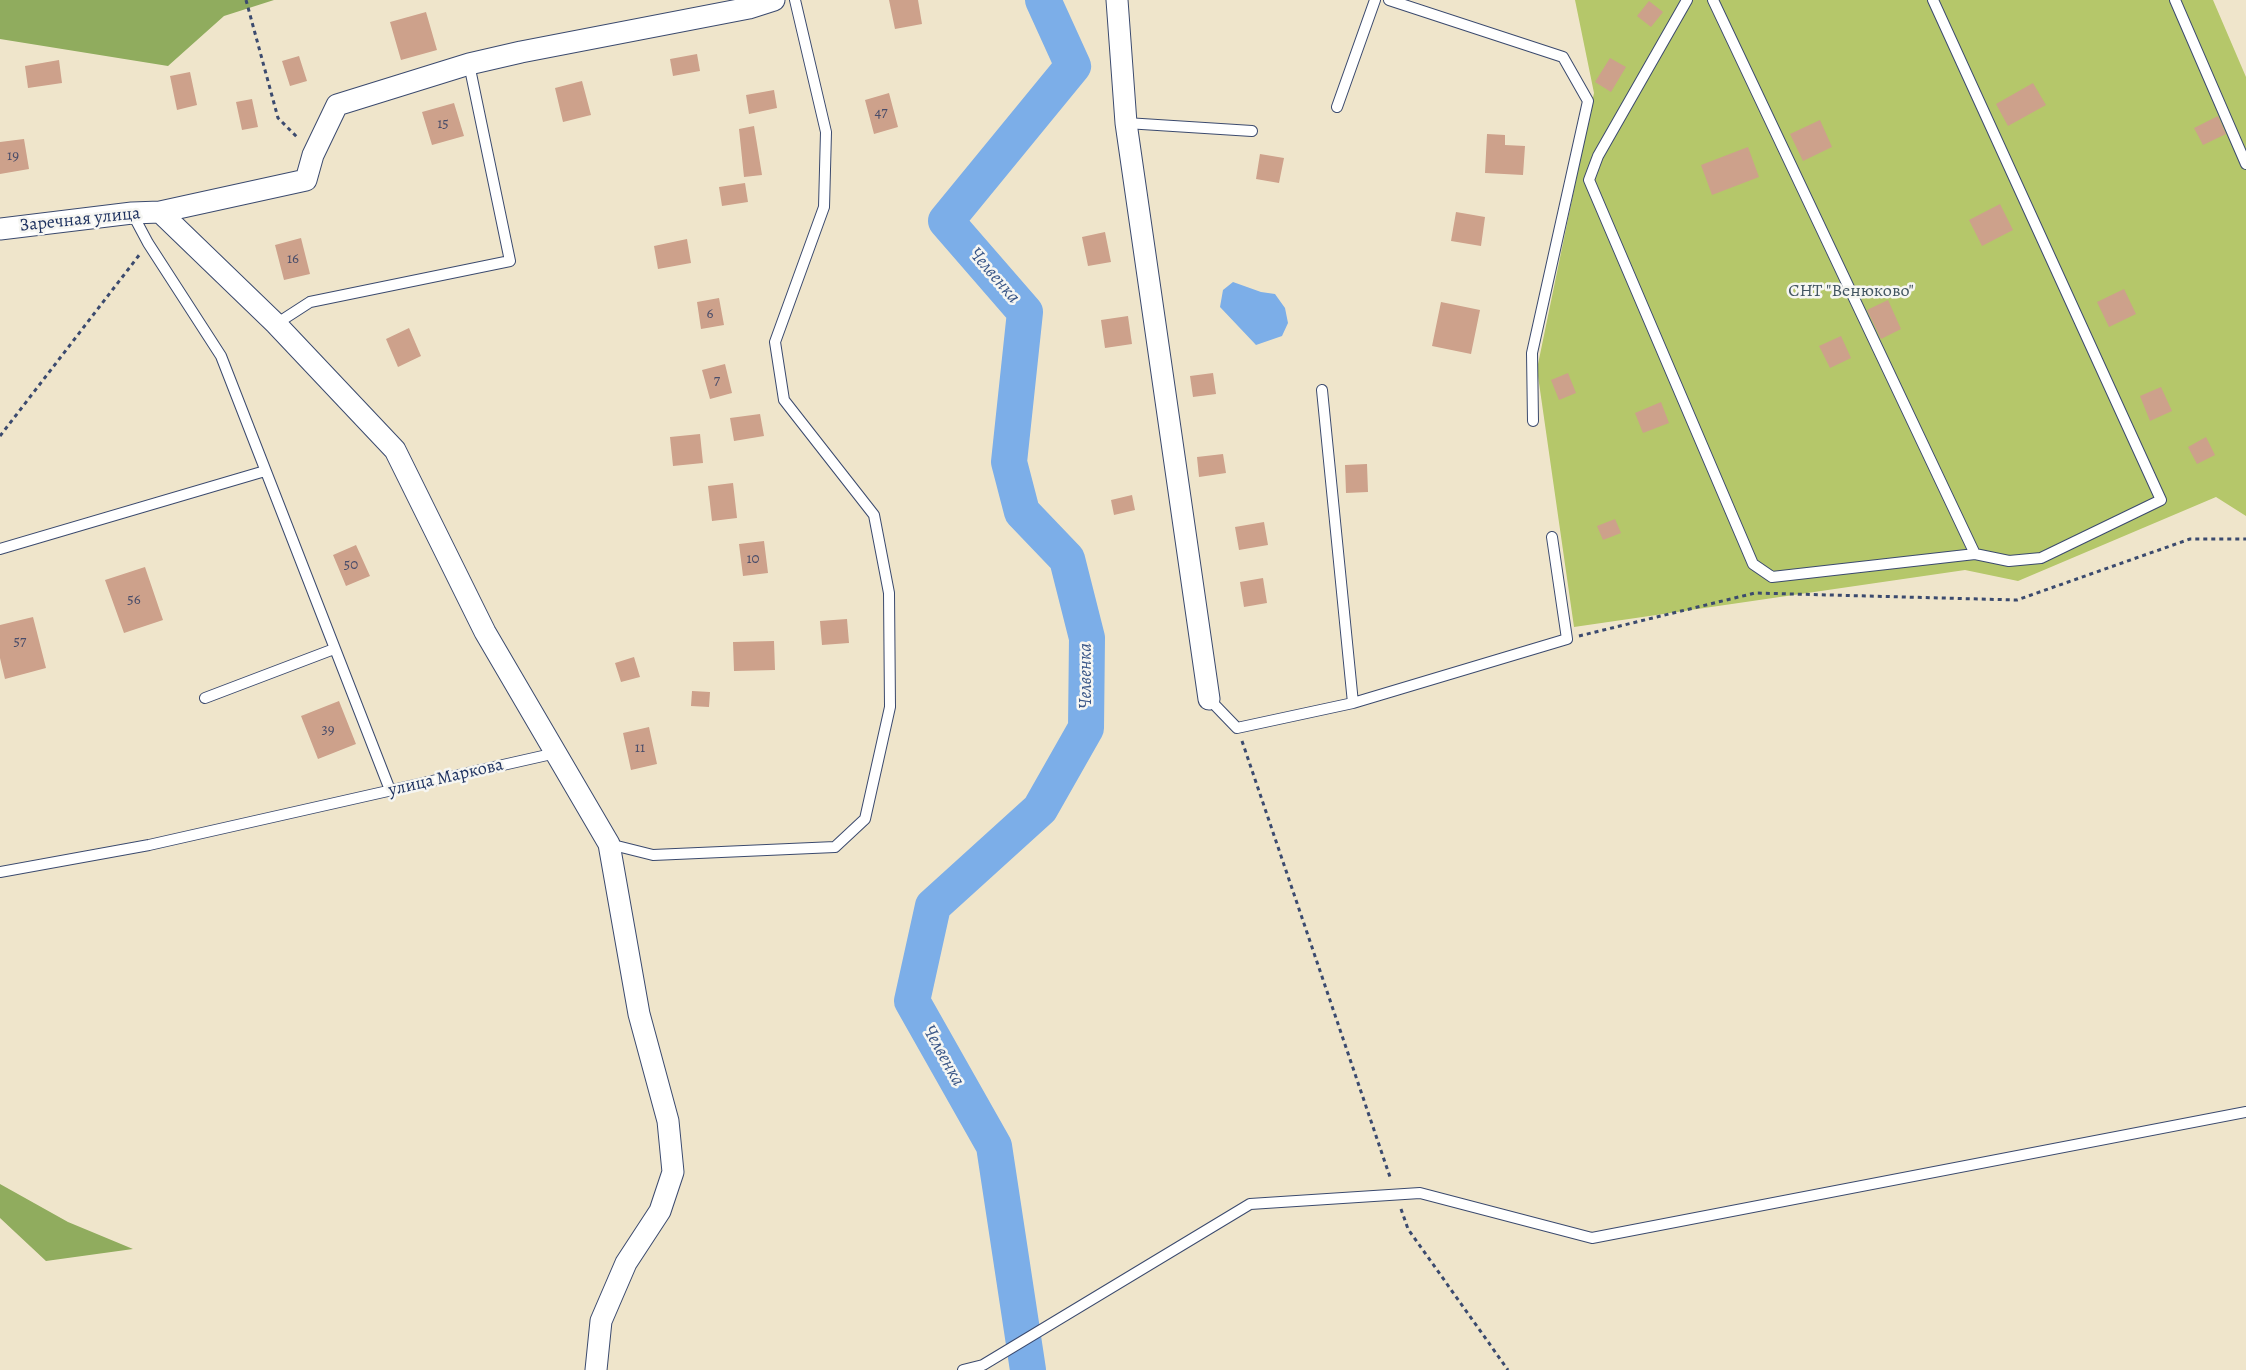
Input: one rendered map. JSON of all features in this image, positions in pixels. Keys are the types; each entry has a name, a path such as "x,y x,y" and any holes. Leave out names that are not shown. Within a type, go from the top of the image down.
{"street":[{"path":"313,155 337,105 469,64 520,52 749,8 774,0"},
{"path":"1117,0 1126,123 1209,699"},
{"name":"Заречная улица","path":"0,229 132,213 160,212 306,180 313,155"},
{"path":"160,212 276,324 395,450 486,632 609,844 639,1014 668,1121 674,1172 660,1210 626,1263 601,1321 596,1370"}],"lane":[{"path":"609,844 653,855 835,847 865,819 890,707 889,593 874,515 784,400 775,342 824,207 826,132 795,0"},
{"path":"1338,107 1375,0"},
{"path":"1391,0 1563,57 1588,101 1532,353 1534,421"},
{"path":"1687,0 1598,156 1588,180 1753,564 1772,577 1975,554 2009,561 2041,558 2161,500 1932,0"},
{"path":"1713,0 1975,554"},
{"path":"2175,0 2246,164"},
{"path":"276,324 310,302 510,261 469,64"},
{"path":"1126,123 1252,131"},
{"path":"132,213 148,243 221,356 390,790"},
{"path":"1322,390 1354,703"},
{"path":"0,549 265,471"},
{"path":"1209,699 1238,728 1354,703 1566,639 1552,537"},
{"path":"205,698 334,648"},
{"name":"улица Маркова","path":"0,872 149,845 556,753"},
{"path":"963,1370 983,1365 1250,1204 1420,1193 1592,1238 2246,1112"}],"path":[{"path":"246,0 278,118 313,155"},
{"path":"0,436 148,243"},
{"path":"1566,639 1756,593 2017,600 2190,539 2246,539"},
{"path":"1238,728 1408,1229 1508,1370"}],"green space":[{"path":"0,0 274,0 224,16 168,66 0,39"},
{"name":"СНТ \"Венюково\"","path":"1575,0 2213,0 2246,77 2246,516 2216,497 2018,581 1965,570 1574,627 1537,369 1594,93"},
{"path":"0,1184 68,1222 133,1249 46,1261 0,1218"}],"water":[{"path":"1233,282 1261,292 1275,294 1285,308 1288,323 1282,336 1256,345 1220,307 1223,290"}],"building":[{"path":"889,0 918,0 922,24 895,29"},
{"path":"1649,1 1663,12 1651,27 1637,16"},
{"path":"426,12 437,50 401,60 390,22"},
{"path":"697,54 700,71 673,76 670,59"},
{"path":"299,56 307,81 290,86 282,61"},
{"path":"1610,58 1626,67 1611,92 1595,82"},
{"path":"59,60 62,83 28,88 25,66"},
{"path":"190,72 197,105 177,110 170,76"},
{"path":"582,81 591,115 563,122 555,88"},
{"path":"2033,83 2046,105 2008,126 1996,104"},
{"path":"774,90 777,108 749,114 746,95"},
{"path":"889,93 898,127 874,134 865,100"},
{"path":"252,99 258,127 242,130 236,102"},
{"path":"454,103 464,136 432,145 422,112"},
{"path":"2218,116 2226,134 2203,145 2194,128"},
{"path":"1820,120 1832,147 1803,161 1790,134"},
{"path":"754,126 762,175 744,177 739,129"},
{"path":"1487,134 1505,135 1505,145 1525,146 1523,175 1485,173"},
{"path":"24,139 29,169 0,174 0,142"},
{"path":"1748,147 1759,177 1712,195 1701,165"},
{"path":"1260,154 1284,158 1279,183 1256,179"},
{"path":"745,183 748,202 722,206 719,187"},
{"path":"2000,204 2013,230 1982,246 1969,220"},
{"path":"1456,212 1485,217 1481,246 1451,241"},
{"path":"1105,232 1111,262 1088,266 1082,237"},
{"path":"301,238 310,274 284,280 275,245"},
{"path":"687,239 691,263 658,269 654,246"},
{"path":"2124,289 2136,314 2109,327 2097,302"},
{"path":"719,298 724,325 701,329 697,302"},
{"path":"1888,300 1901,329 1881,339 1867,310"},
{"path":"1441,302 1480,310 1471,354 1432,346"},
{"path":"1128,316 1132,344 1105,348 1101,320"},
{"path":"409,328 421,356 398,367 386,339"},
{"path":"1841,336 1851,358 1830,368 1819,346"},
{"path":"725,364 732,393 710,399 702,370"},
{"path":"1213,373 1216,394 1193,397 1190,376"},
{"path":"1568,373 1576,393 1559,400 1551,380"},
{"path":"2161,387 2172,411 2150,421 2140,396"},
{"path":"1661,402 1669,423 1643,433 1635,413"},
{"path":"760,414 764,436 734,441 730,418"},
{"path":"700,434 703,463 673,466 670,437"},
{"path":"2206,437 2215,455 2197,464 2188,447"},
{"path":"1223,454 1226,473 1199,477 1197,457"},
{"path":"1367,464 1368,492 1346,493 1345,465"},
{"path":"733,483 737,518 712,521 708,486"},
{"path":"1132,495 1135,510 1114,515 1111,500"},
{"path":"1615,519 1621,533 1603,540 1597,526"},
{"path":"1264,522 1268,545 1239,550 1235,527"},
{"path":"764,541 768,573 743,576 739,544"},
{"path":"356,545 370,576 346,586 333,555"},
{"path":"145,567 163,620 124,633 105,580"},
{"path":"1263,578 1267,603 1244,607 1240,582"},
{"path":"33,617 46,668 5,679 0,658 0,625"},
{"path":"847,619 849,643 822,645 820,621"},
{"path":"774,641 775,670 734,671 733,642"},
{"path":"634,657 640,677 621,682 615,663"},
{"path":"692,691 710,692 709,707 691,706"},
{"path":"339,701 356,744 318,759 301,716"},
{"path":"649,727 657,764 631,770 623,733"}],"waterway":[{"name":"Челвенка","path":"1028,1370 994,1146 912,1001 933,906 1040,809 1086,728 1087,638 1067,559 1022,512 1009,462 1025,312 946,221 1073,66 1043,0"}]}
